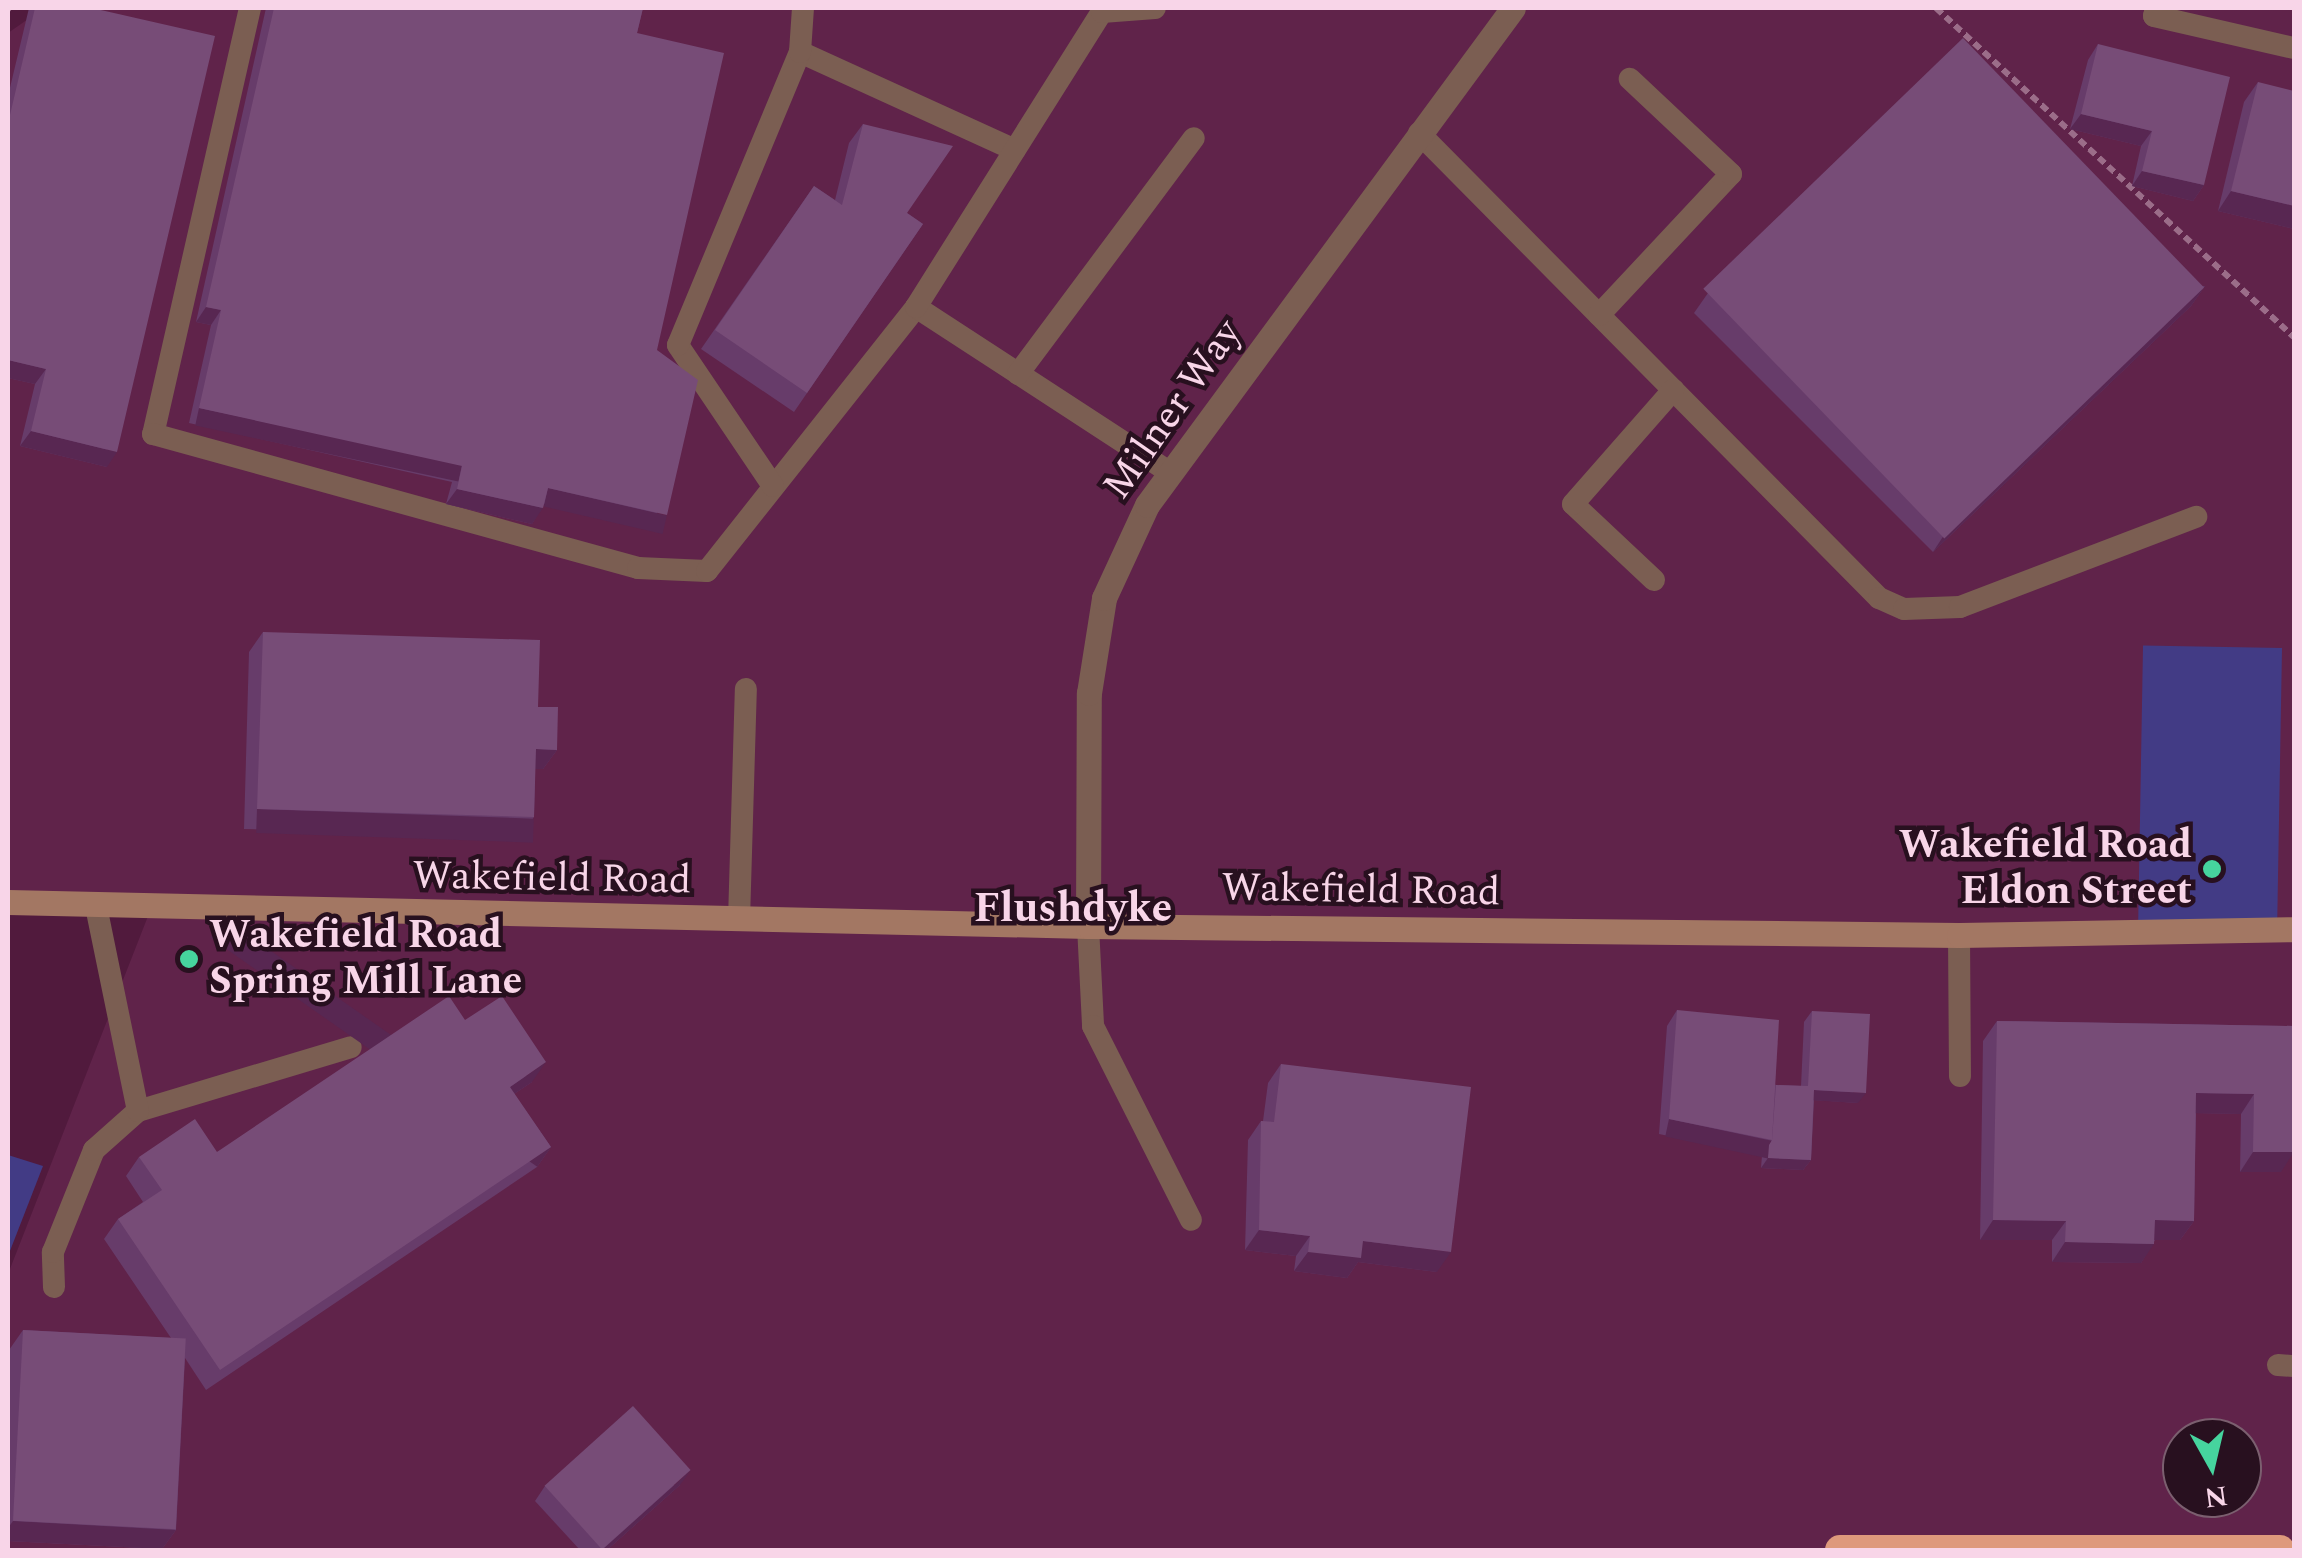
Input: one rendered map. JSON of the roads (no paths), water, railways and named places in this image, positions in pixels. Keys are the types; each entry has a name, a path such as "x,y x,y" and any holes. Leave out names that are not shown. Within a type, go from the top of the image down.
{"highway":[{"path":"1840,1550 2280,1550"}],"main road":[{"name":"Wakefield Road","path":"8,902 96,908 1088,926 1959,935 2294,929"}],"street":[{"name":"Milner Way","path":"1088,926 1089,692 1104,598 1172,473 1512,8"}],"lane":[{"path":"250,8 153,434 638,568 706,571 916,307 1102,12 1156,8"},
{"path":"774,486 678,346 800,52 803,8"},
{"path":"2156,8 2154,16 2294,48"},
{"path":"800,52 1015,150"},
{"path":"1599,315 1731,174 1630,79"},
{"path":"1420,133 1879,598 1904,609 1960,607 2196,517"},
{"path":"1018,374 1194,138"},
{"path":"916,307 1172,473"},
{"path":"1654,580 1573,504 1673,390"},
{"path":"739,920 746,689"},
{"path":"96,908 138,1111"},
{"path":"1088,926 1093,1026 1191,1220"},
{"path":"1959,935 1960,1076"},
{"path":"54,1287 53,1252 94,1150 138,1111 351,1047"}],"place":[{"name":"Wakefield Road Eldon Street","path":"2212,869"},
{"name":"Wakefield Road Spring Mill Lane","path":"189,959"}],"district":[{"name":"Flushdyke","path":"1073,909"}]}
